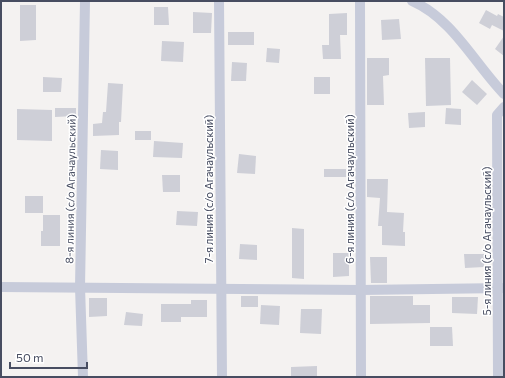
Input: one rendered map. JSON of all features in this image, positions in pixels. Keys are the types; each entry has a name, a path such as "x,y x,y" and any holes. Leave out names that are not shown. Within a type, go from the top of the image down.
{"street":[{"name":"8-я линия (с/о Агачаульский)","path":"84,377 80,287 85,1"},
{"name":"7-я линия (с/о Агачаульский)","path":"219,1 222,377"},
{"name":"6-я линия (с/о Агачаульский)","path":"360,1 361,377"},
{"path":"412,1 443,21 467,48 492,82 504,94"},
{"name":"5-я линия (с/о Агачаульский)","path":"498,377 501,288 497,115 504,108"},
{"path":"1,287 221,290 501,288"}],"building":[{"path":"20,5 36,5 36,40 20,41"},
{"path":"154,7 168,7 169,25 154,25"},
{"path":"486,10 497,16 498,14 504,17 504,31 492,25 490,29 479,23"},
{"path":"193,12 212,13 211,33 193,33"},
{"path":"347,13 347,35 340,35 341,59 323,59 322,45 329,45 329,14"},
{"path":"399,19 401,39 382,40 381,20"},
{"path":"228,32 254,32 254,45 228,45"},
{"path":"504,36 504,56 495,49"},
{"path":"162,41 184,42 183,62 161,61"},
{"path":"267,48 280,49 279,63 266,62"},
{"path":"367,58 389,58 389,75 383,76 384,105 367,105"},
{"path":"425,58 450,58 451,105 426,106"},
{"path":"232,62 247,63 246,81 231,81"},
{"path":"43,77 62,78 61,92 43,92"},
{"path":"314,77 330,77 330,94 314,94"},
{"path":"472,80 487,94 477,105 462,92"},
{"path":"108,83 123,84 119,135 93,136 93,124 102,123 103,112 106,112"},
{"path":"55,108 76,108 76,116 55,117"},
{"path":"446,108 461,109 461,125 445,124"},
{"path":"17,109 52,110 52,141 17,140"},
{"path":"425,112 425,127 409,128 408,113"},
{"path":"135,131 151,131 151,140 135,140"},
{"path":"154,141 183,143 182,158 153,157"},
{"path":"101,150 118,151 118,170 100,169"},
{"path":"239,154 256,156 255,174 237,173"},
{"path":"324,169 346,169 346,177 324,177"},
{"path":"162,175 180,175 180,192 163,192"},
{"path":"367,179 388,179 387,212 404,213 403,232 405,232 405,246 382,245 382,226 378,226 380,198 367,197"},
{"path":"25,196 43,196 43,213 25,213"},
{"path":"177,211 198,212 197,226 176,225"},
{"path":"43,215 60,215 60,246 41,246"},
{"path":"292,228 304,229 304,279 292,278"},
{"path":"240,244 257,245 257,260 239,259"},
{"path":"333,253 349,253 349,276 333,277"},
{"path":"464,254 484,254 484,267 465,268"},
{"path":"370,257 387,257 387,283 371,283"},
{"path":"241,296 258,296 258,307 241,307"},
{"path":"370,296 413,296 413,305 430,305 430,323 370,324"},
{"path":"452,297 478,297 477,314 452,313"},
{"path":"89,298 107,298 107,316 89,317"},
{"path":"191,300 207,300 207,317 181,317 181,322 161,322 161,304 191,304"},
{"path":"261,305 280,306 279,325 260,324"},
{"path":"301,309 322,309 321,334 300,333"},
{"path":"126,312 143,314 142,326 124,325"},
{"path":"430,327 452,327 453,346 430,346"},
{"path":"317,366 317,377 291,377 291,367"}]}
